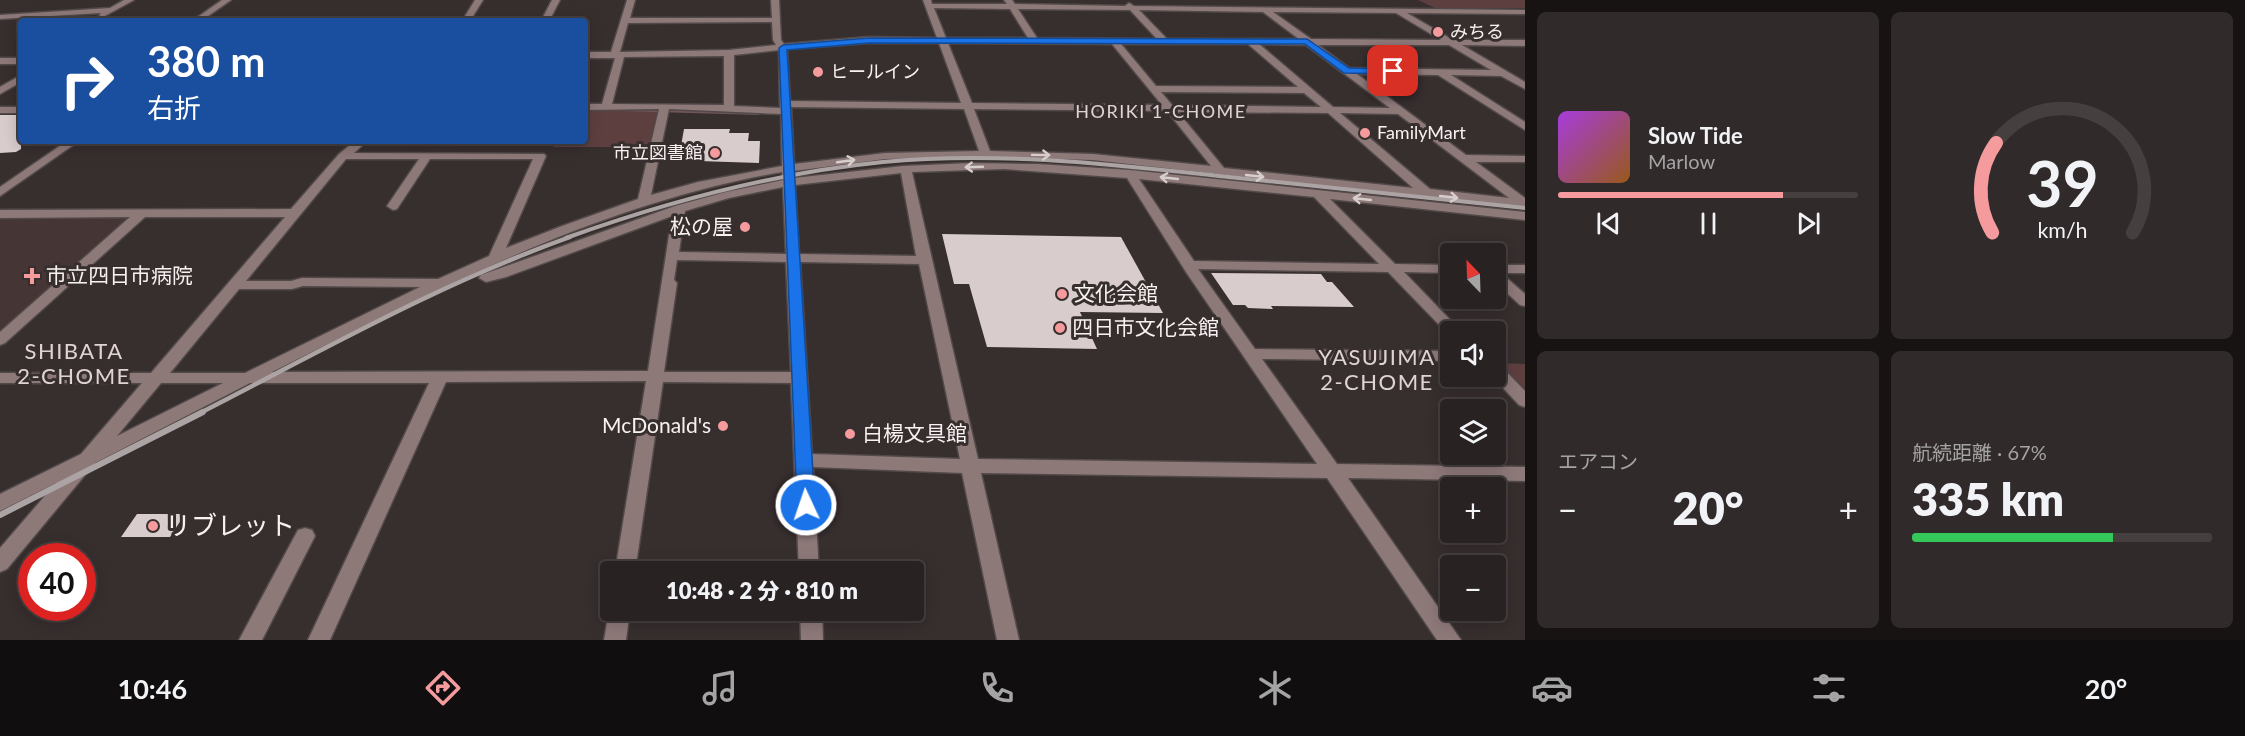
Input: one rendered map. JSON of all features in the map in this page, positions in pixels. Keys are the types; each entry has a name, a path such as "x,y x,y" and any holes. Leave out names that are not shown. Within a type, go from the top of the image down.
{"street":[{"path":"78,12 101,0"},
{"path":"97,18 130,0"},
{"path":"200,18 227,0"},
{"path":"468,18 479,0"},
{"path":"547,18 556,0"},
{"path":"606,106 631,0"},
{"path":"775,0 777,40 783,48 809,561"},
{"path":"1124,0 1164,41"},
{"path":"1185,0 1191,8"},
{"path":"1253,0 1525,204"},
{"path":"1378,0 1525,86"},
{"path":"986,154 928,3 1010,3 1131,8 1525,12"},
{"path":"1010,3 1034,40"},
{"path":"0,17 111,10"},
{"path":"625,21 776,20"},
{"path":"588,55 729,53 869,40 1525,43"},
{"path":"1114,41 1222,172"},
{"path":"1251,42 1429,195"},
{"path":"729,53 729,109"},
{"path":"0,61 18,61"},
{"path":"1347,71 1525,74"},
{"path":"1440,72 1525,127"},
{"path":"0,91 18,80"},
{"path":"1154,89 1308,90"},
{"path":"588,106 729,109 969,106 1401,111"},
{"path":"643,203 664,108"},
{"path":"0,110 18,110"},
{"path":"0,192 70,144"},
{"path":"0,563 343,156 358,144"},
{"path":"0,503 495,257 587,220 682,191 789,176 885,156 986,154 1093,157 1525,204"},
{"path":"343,156 540,156 486,278 517,270 601,236 679,209 742,192 789,176 906,169 990,166 1130,174 1525,216"},
{"path":"393,206 427,156"},
{"path":"1464,158 1525,159"},
{"path":"906,169 1008,640"},
{"path":"1130,174 1189,265 1450,640"},
{"path":"1318,194 1444,321"},
{"path":"627,561 670,283 666,281 679,209"},
{"path":"0,214 295,213"},
{"path":"0,340 141,214"},
{"path":"671,256 924,260"},
{"path":"1189,265 1440,269"},
{"path":"1506,269 1525,269"},
{"path":"235,285 292,285 302,282 440,283"},
{"path":"1506,285 1525,302"},
{"path":"1251,354 1440,356"},
{"path":"0,378 655,376 800,378"},
{"path":"319,640 440,377"},
{"path":"1506,382 1525,401"},
{"path":"804,460 970,466 1525,474"},
{"path":"250,640 305,536"},
{"path":"615,640 618,621"},
{"path":"811,621 812,640"}],"shaded area":[{"path":"1418,0 1525,0 1525,8 1435,8"},
{"path":"588,108 658,108 661,111 658,112 651,147 553,147 555,144 588,144"},
{"name":"市立四日市病院","path":"0,217 122,217 127,220 0,332"},
{"path":"1506,363 1525,364 1525,389 1506,370"}],"building":[{"path":"0,115 18,115 18,144 21,144 21,149 16,152 0,153"},
{"name":"市立図書館","path":"684,129 730,129 729,133 749,133 748,141 760,141 759,163 668,160 671,146 681,146"},
{"name":"文化会館","path":"942,234 1121,237 1163,313 1080,312 1097,349 987,347 969,284 954,284"},
{"path":"1211,273 1321,274 1327,282 1332,282 1354,307 1271,306 1273,309 1233,305"},
{"name":"リブレット","path":"137,514 185,514 170,537 121,537"}],"waterway":[{"path":"623,109 758,113"}],"railway":[{"path":"566,238 644,212 762,181 842,167 925,159 1009,158 1093,163 1525,208"},
{"path":"200,413 428,297 522,255 570,237"},
{"path":"0,515 203,412"}],"place":[{"name":"みちる","path":"1438,32"},
{"name":"ヒールイン","path":"818,72"},
{"name":"FamilyMart","path":"1365,133"},
{"name":"市立図書館","path":"715,153"},
{"name":"松の屋","path":"745,227"},
{"name":"市立四日市病院","path":"32,276"},
{"name":"文化会館","path":"1062,294"},
{"name":"四日市文化会館","path":"1060,328"},
{"name":"McDonald's","path":"723,426"},
{"name":"白楊文具館","path":"850,434"},
{"name":"リブレット","path":"153,526"}],"district":[{"name":"HORIKI 1-CHOME","path":"1161,112"},
{"name":"SHIBATA 2-CHOME","path":"74,364"},
{"name":"YASUJIMA 2-CHOME","path":"1377,370"}],"route":[{"path":"806,505 783,48 869,40 1307,42 1347,71 1393,71"}]}
